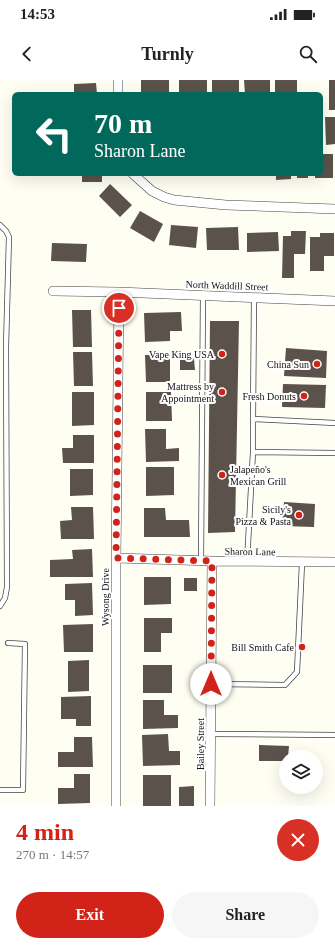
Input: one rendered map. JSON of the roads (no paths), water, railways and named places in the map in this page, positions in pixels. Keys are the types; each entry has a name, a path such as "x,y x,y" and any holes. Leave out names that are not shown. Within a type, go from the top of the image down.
{"street":[{"path":"118,80 118,92"},
{"path":"135,176 152,191 174,200 226,205 335,209"},
{"name":"North Waddill Street","path":"53,291 335,300"},
{"name":"Wysong Drive","path":"116,806 116,558 119,292"},
{"name":"Sharon Lane","path":"116,558 247,562 335,562"},
{"name":"Bailey Street","path":"210,806 212,561"}],"lane":[{"path":"0,225 9,237 6,347 7,587 5,598 0,606"},
{"path":"201,561 203,295"},
{"path":"247,562 253,452 254,297"},
{"path":"253,419 335,423"},
{"path":"253,452 335,453"},
{"path":"211,684 285,685 297,672 302,563"},
{"path":"0,790 22,790 25,644 8,643"},
{"path":"211,734 335,735"}],"place":[{"name":"Vape King USA","path":"222,354"},
{"name":"China Sun","path":"317,364"},
{"name":"Mattress by Appointment","path":"222,392"},
{"name":"Fresh Donuts","path":"304,396"},
{"name":"Jalapeño's Mexican Grill","path":"222,475"},
{"name":"Sicily's Pizza & Pasta","path":"299,515"},
{"name":"Bill Smith Cafe","path":"302,647"}]}
